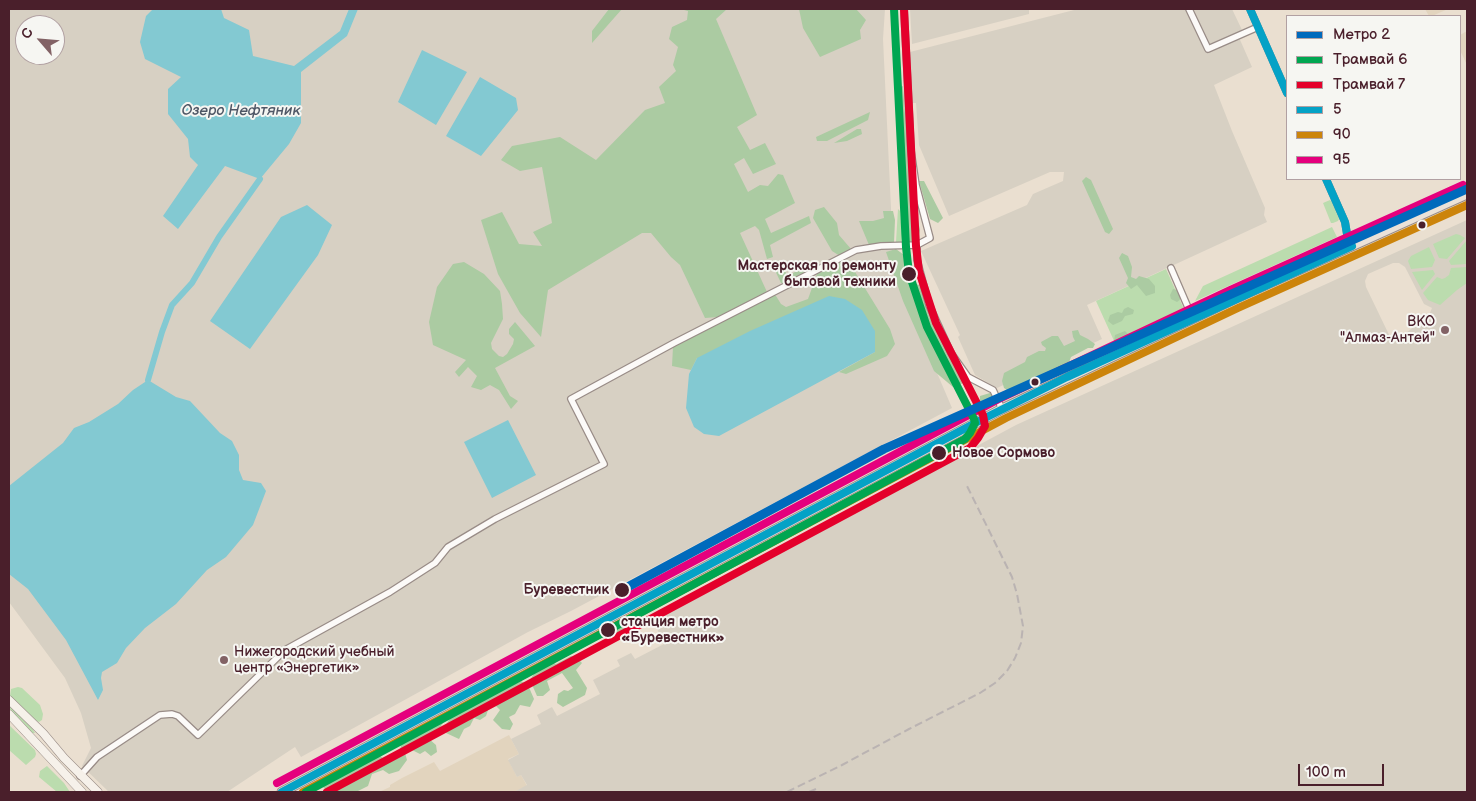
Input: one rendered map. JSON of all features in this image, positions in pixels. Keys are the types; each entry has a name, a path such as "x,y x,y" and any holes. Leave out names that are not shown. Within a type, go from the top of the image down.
{"main road":[{"path":"282,792 1002,409 1467,194"},
{"path":"9,700 43,733 80,776 98,792"},
{"path":"9,714 82,792"}],"street":[{"path":"80,776 97,757 160,715 172,714 178,716 198,735 285,650 390,592 435,563 448,547 495,518 604,464 571,398 674,342 856,250 881,246 917,245 930,238 916,185 911,151 904,9"},
{"path":"1189,9 1208,49 1258,27"},
{"path":"1250,9 1286,90"},
{"path":"1326,180 1345,222 1352,246"},
{"path":"917,245 917,260 929,305 951,353 968,378 993,390 1002,409"},
{"path":"1171,268 1194,319"}],"shaded area":[{"path":"9,9 885,9 883,39 894,272 952,408 571,611 528,632 301,757 295,747 227,792 109,792 82,766 91,748 81,713 65,678 9,602"},
{"path":"910,9 1029,9 1029,14 912,44"},
{"path":"1078,9 1232,9 1242,30 1237,33 1252,67 1214,85 1265,208 1264,215 1267,222 1087,305 1102,339 997,388 975,375 958,337 960,335 921,251 1027,205 1033,194 1063,181 1064,172 1050,172 949,216 919,145 916,103 912,103 910,52"},
{"path":"1425,9 1448,9 1434,15 1428,15"},
{"path":"1467,31 1467,65 1461,52 1461,34"},
{"path":"1467,220 1467,792 514,792 527,785 521,775 517,777 508,760 519,754 511,739 541,724 537,715 552,707 557,716 600,694 593,680 620,666 617,660 631,653 635,659 664,644 653,620 1016,425","holes":["1393,263 1399,263 1405,267 1424,304 1432,308 1429,315 1393,343 1366,287 1365,281 1368,274"]},
{"path":"509,735 519,754 508,759 517,777 521,775 527,786 514,792 379,792 434,762 440,771"}],"green space":[{"path":"609,9 622,9 592,43 592,31"},
{"path":"680,9 727,9 716,19 757,115 737,127 750,150 765,143 776,164 753,174 744,158 734,164 748,192 760,185 768,186 778,174 783,175 795,203 765,219 771,233 809,216 811,223 770,245 773,257 767,259 759,230 755,226 740,233 767,292 718,317 705,318 680,265 651,233 642,233 548,290 541,337 520,313 498,274 481,220 502,212 519,244 542,246 533,232 552,223 542,167 520,171 501,160 512,146 560,137 596,160 645,110 665,103 659,87 676,71 673,65 678,47 669,39 672,27 687,20 688,11"},
{"path":"799,9 856,9 866,20 860,30 861,39 820,57 803,28"},
{"path":"903,86 910,182 920,230 918,239 914,242 905,241 898,108 902,104 901,87"},
{"path":"870,112 868,120 827,141 817,141 816,137"},
{"path":"857,129 861,129 862,134 847,141 834,143"},
{"path":"1086,177 1091,180 1113,229 1109,234 1105,232 1082,181"},
{"path":"919,181 924,181 943,218 938,223 930,219"},
{"path":"1330,200 1339,219 1333,223 1331,223 1323,203"},
{"path":"824,207 837,223 839,235 851,249 840,256 832,251 813,218 815,210"},
{"path":"898,209 900,211 901,242 896,242"},
{"path":"883,211 893,211 895,220 894,243 869,245 859,221 873,221 884,218"},
{"path":"1332,227 1337,237 1195,301 1203,286"},
{"path":"1456,234 1465,238 1447,259 1439,258 1433,244"},
{"path":"1337,240 1332,247 1202,305 1196,303"},
{"path":"1467,240 1467,264 1451,265 1449,261"},
{"path":"1429,247 1435,260 1432,267 1411,269 1408,261 1411,256"},
{"path":"896,249 904,255 911,283 920,285 955,365 966,382 953,387 934,371 903,301 886,252"},
{"path":"1122,253 1128,256 1132,267 1131,277 1136,279 1139,276 1149,279 1155,286 1155,293 1146,296 1137,285 1131,289 1126,283 1128,278 1119,258"},
{"path":"777,260 788,276 802,268 807,271 786,283 781,283 771,262"},
{"path":"843,261 852,267 890,329 895,344 887,356 846,374 839,372 875,352 697,358 691,370 672,366 673,347 774,295 786,307 808,299 817,274"},
{"path":"464,262 484,274 500,291 503,319 491,343 492,349 499,356 503,357 507,354 514,339 509,334 509,329 515,322 535,346 495,368 510,396 518,401 511,409 499,390 490,385 481,390 471,387 477,376 468,367 459,377 455,372 466,360 433,345 429,322 437,287 453,264"},
{"path":"1467,267 1467,283 1440,305 1428,300 1423,293 1437,277 1442,279 1449,275 1451,268"},
{"path":"1166,269 1184,313 1119,345 1115,343 1096,301"},
{"path":"1433,270 1435,274 1422,290 1412,272"},
{"path":"1173,289 1178,290 1182,298 1177,302 1171,299 1170,295"},
{"path":"1128,307 1134,310 1133,314 1125,316 1122,321 1113,325 1108,321 1110,315 1118,312 1122,313"},
{"path":"1078,330 1080,335 1095,344 1093,348 1088,348 1071,357 1068,365 1050,375 1045,373 1036,377 1035,384 1029,387 1021,387 1013,394 1004,388 1002,381 1004,373 1025,362 1027,357 1039,351 1045,351 1046,348 1041,342 1052,336 1058,336 1064,346 1075,341 1072,331"},
{"path":"1125,331 1129,335 1127,340 1118,343 1114,341 1115,335"},
{"path":"990,393 994,397 991,404 984,407 980,404 980,396"},
{"path":"642,621 645,623 643,627 622,637 615,635 615,630 620,625 626,628"},
{"path":"571,656 582,663 576,670 587,688 585,695 563,707 557,703 558,694 573,688 562,673 547,681 550,690 543,696 537,696 530,680 535,672 552,662 556,664"},
{"path":"521,681 528,685 534,699 530,707 520,705 515,714 509,717 513,724 510,730 502,729 493,720 500,710 496,706 488,710 486,716 480,720 474,718 470,726 464,729 459,739 446,733 445,726 451,717"},
{"path":"22,688 40,705 43,714 42,720 39,722 10,696 11,689"},
{"path":"9,705 35,733 32,733 9,709"},
{"path":"440,721 443,723 439,729 429,734 428,738 436,745 437,752 431,756 425,751 420,754 412,750 405,753 407,760 399,771 389,774 383,770 372,774 368,786 356,792 328,792 323,787 326,783 379,755 384,759 400,750 402,742"},
{"path":"9,725 35,750 35,757 26,765 9,750"},
{"path":"47,766 70,792 57,792 39,777 40,771"}],"water":[{"name":"Озеро Нефтяник","path":"153,9 221,9 224,18 249,30 253,56 294,66 340,31 349,9 358,9 347,36 301,72 301,123 289,144 260,179 225,166 178,229 163,216 198,165 190,157 188,139 168,114 168,89 181,77 145,59 140,42 146,16"},
{"path":"422,50 467,72 436,125 398,102"},
{"path":"480,77 516,98 518,110 481,156 446,136"},
{"path":"307,205 332,225 318,255 250,349 210,321 281,217"},
{"path":"829,296 845,299 862,310 875,331 875,352 719,436 704,434 694,427 686,408 689,374 697,358 750,331"},
{"path":"148,380 176,397 190,401 220,433 232,441 239,455 239,470 243,480 261,483 266,491 253,525 226,557 207,570 176,604 145,628 126,648 117,663 102,672 103,690 98,700 66,640 28,589 9,574 9,486 63,443 74,428 89,422 118,404 133,390"},
{"path":"508,420 536,475 492,498 464,442"}],"waterway":[{"path":"148,380 172,305 192,283 219,237 260,179"}],"railway":[{"path":"787,792 980,693 995,683 1007,671 1015,658 1021,643 1023,626 1017,594 1012,577 967,486"},
{"path":"809,792 816,789"}],"metro line":[{"name":"2","path":"622,590 884,449 1467,189"}],"tram line":[{"name":"6","path":"306,792 965,439 970,433 975,423 974,419 927,327 909,273 906,247 894,9"},
{"name":"7","path":"327,792 970,448 978,438 985,426 983,415 936,323 919,271 916,246 904,9"}],"transit line":[{"name":"5","path":"1250,9 1286,91"},
{"name":"5","path":"1326,180 1345,222 1352,246"},
{"name":"95","path":"277,783 997,400 1230,290 1463,185"},
{"name":"90","path":"303,792 1006,418 1238,308 1467,205"},
{"name":"5","path":"282,792 979,421 1067,377 1352,246"}],"place":[{"name":"Мастерская по ремонту бытовой техники","path":"909,274"},
{"name":"ВКО \"Алмаз-Антей\"","path":"1445,330"},
{"name":"Новое Сормово","path":"939,453"},
{"name":"Буревестник","path":"622,590"},
{"name":"станция метро «Буревестник»","path":"608,630"},
{"name":"Нижегородский учебный центр «Энергетик»","path":"224,660"}]}
